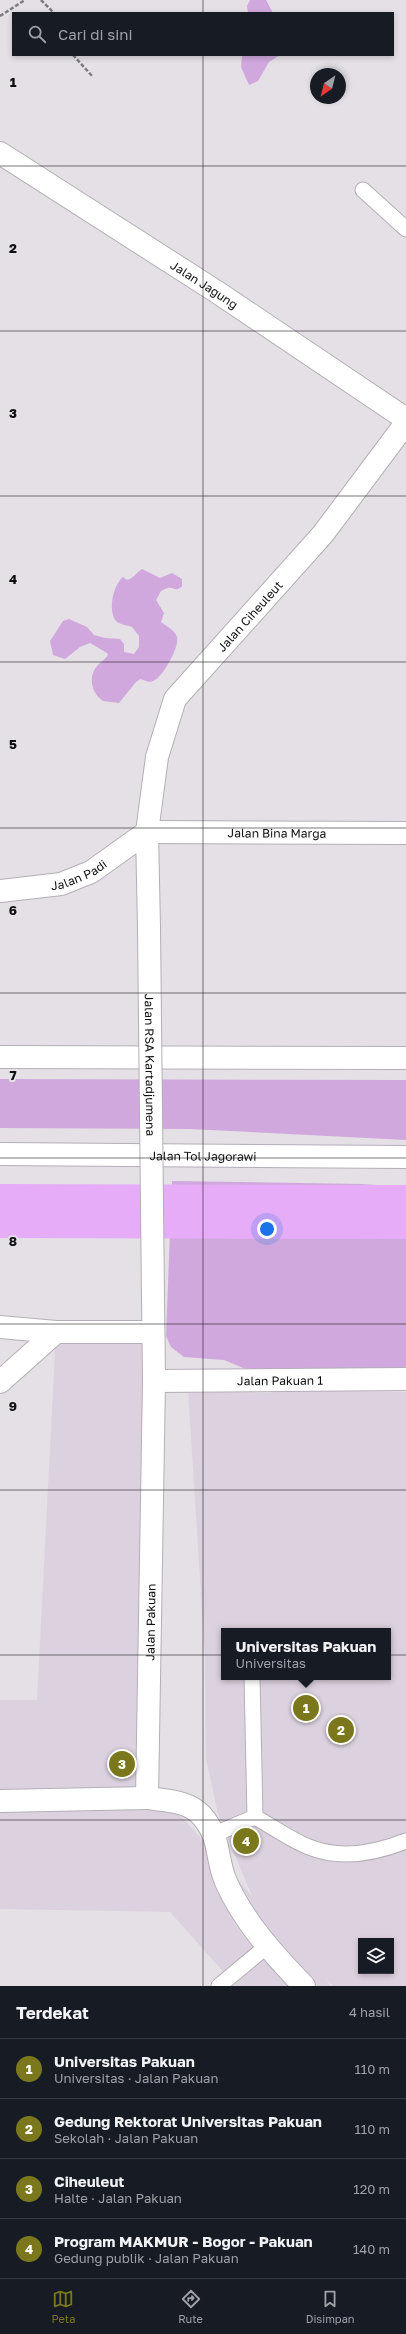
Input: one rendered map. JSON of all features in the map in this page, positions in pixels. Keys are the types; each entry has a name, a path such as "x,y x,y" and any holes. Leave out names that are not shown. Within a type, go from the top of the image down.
{"main road":[{"name":"Jalan Jagung","path":"0,153 217,292 406,419"},
{"name":"Jalan Ciheuleut","path":"147,832 157,757 175,699 323,534 406,423"},
{"name":"Jalan Bina Marga","path":"147,832 406,833"},
{"name":"Jalan Padi","path":"0,891 61,884 73,880 91,872 147,832"},
{"name":"Jalan RSA Kartadjumena","path":"147,832 153,1298"},
{"path":"0,1056 406,1058"},
{"name":"Jalan Tol Jagorawi","path":"0,1154 406,1157"},
{"name":"Jalan Pakuan","path":"147,1798 154,1381 153,1298"},
{"path":"0,1327 56,1332 153,1332"},
{"path":"0,1382 56,1332"},
{"name":"Jalan Pakuan 1","path":"154,1381 406,1379"},
{"path":"0,1802 147,1798 183,1803 200,1814 215,1834 226,1881 245,1916 267,1946 304,1986"}],"lane":[{"path":"363,190 406,229"},
{"path":"252,1680 255,1817"},
{"path":"215,1834 255,1817"},
{"path":"255,1817 310,1847 335,1853 361,1854 406,1840"},
{"path":"219,1986 267,1946"}],"path":[{"path":"0,16 25,0"},
{"path":"41,0 53,12"},
{"path":"75,56 93,77"}],"shaded area":[{"path":"250,0 266,0 272,12 248,12 247,6"},
{"path":"242,56 278,56 269,62 258,81 249,85 241,67"},
{"path":"142,569 160,578 172,573 182,579 182,586 180,588 167,588 161,591 156,600 164,613 161,622 172,630 177,637 176,647 166,667 155,680 149,682 140,679 119,703 103,701 93,689 92,678 95,668 105,659 108,655 107,653 90,643 80,647 65,659 53,655 50,641 63,621 69,619 87,627 94,635 105,638 120,639 124,644 124,652 134,654 139,647 139,636 132,627 117,622 114,618 112,612 112,599 116,586 123,577 127,580"},
{"path":"0,1079 406,1080 406,1140 190,1129 0,1128"},
{"path":"172,1181 361,1184 406,1187 406,1369 262,1370 243,1368 224,1360 184,1357 171,1347 166,1336"},
{"path":"56,1332 153,1332 147,1778 252,1896 218,1814 206,1759 205,1658 188,1391 270,1393 282,1390 406,1392 406,1986 333,1986 326,1979 331,1986 236,1986 170,1912 0,1909 0,1700 37,1700"}],"waterway":[{"path":"0,1211 406,1212"}],"place":[{"name":"Universitas Pakuan","path":"306,1708"},
{"name":"Gedung Rektorat Universitas Pakuan","path":"341,1730"},
{"name":"Ciheuleut","path":"122,1764"},
{"name":"Program MAKMUR - Bogor - Pakuan","path":"246,1841"}]}
